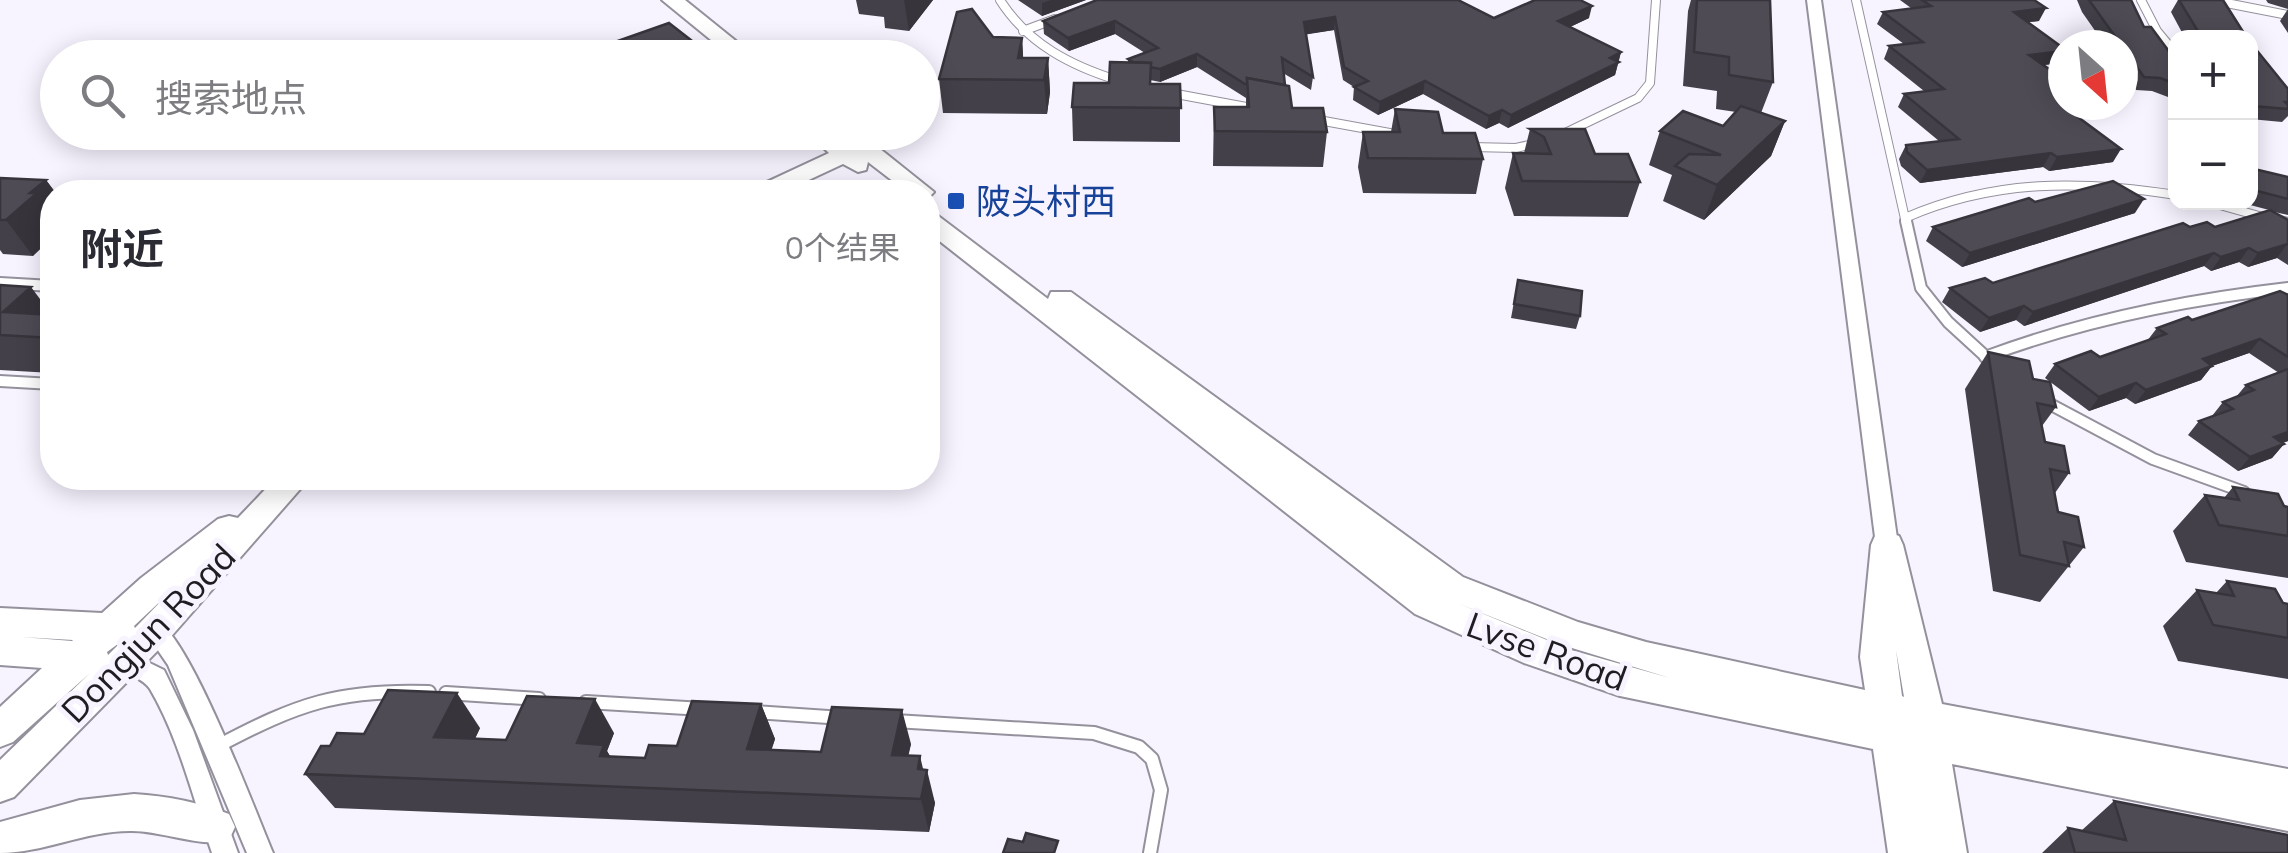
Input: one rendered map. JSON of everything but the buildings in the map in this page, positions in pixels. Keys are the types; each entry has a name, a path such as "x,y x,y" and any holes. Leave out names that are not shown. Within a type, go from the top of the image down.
{"main road":[{"path":"651,0 701,40"},
{"path":"672,0 724,40"},
{"path":"786,180 839,150"},
{"name":"Lvse Road","path":"855,150 882,180"},
{"name":"Lvse Road","path":"859,150 903,180"},
{"name":"Lvse Road","path":"940,206 1452,586 1571,634 1646,657 1888,721 2288,812"},
{"name":"Lvse Road","path":"940,229 1427,604 1502,641 1572,668 1649,688 1888,721"},
{"name":"Dongjun Road","path":"0,731 153,587 278,490"},
{"name":"Dongjun Road","path":"0,785 156,630 282,490"},
{"path":"1887,545 1878,656 1908,853"},
{"path":"1887,545 1917,663 1946,853"},
{"path":"0,622 156,630"},
{"path":"0,650 125,662"},
{"name":"Lvse Road","path":"1927,729 2288,786"},
{"path":"0,841 32,829 101,813 164,812 220,840"}],"street":[{"path":"1814,0 1887,545"},
{"path":"156,630 178,660 260,853"},
{"path":"125,662 156,677 181,730 220,840"}],"lane":[{"path":"1000,0 1023,30 1076,64 1125,82"},
{"path":"1462,146 1516,148 1547,142 1638,98 1650,84 1656,0"},
{"path":"1856,0 1921,288 1948,322 2000,369"},
{"path":"2141,0 2168,42"},
{"path":"2211,0 2288,16"},
{"path":"1023,30 1057,18"},
{"path":"1167,93 1273,112"},
{"path":"1311,119 1406,136"},
{"path":"1905,218 1955,196 2017,184 2117,186 2168,194"},
{"path":"2238,210 2288,224"},
{"path":"0,293 5,284 40,285"},
{"path":"1984,358 2053,331 2127,310 2206,296 2288,288"},
{"path":"0,382 40,384"},
{"path":"2032,393 2088,428 2153,459 2256,496"},
{"path":"216,747 301,703 341,692 379,689 558,700"},
{"path":"577,701 716,710"},
{"path":"736,711 856,718"},
{"path":"876,720 1119,736 1140,747 1156,764 1164,786 1150,853"}],"place":[{"name":"陂头村西","path":"956,201"}]}
